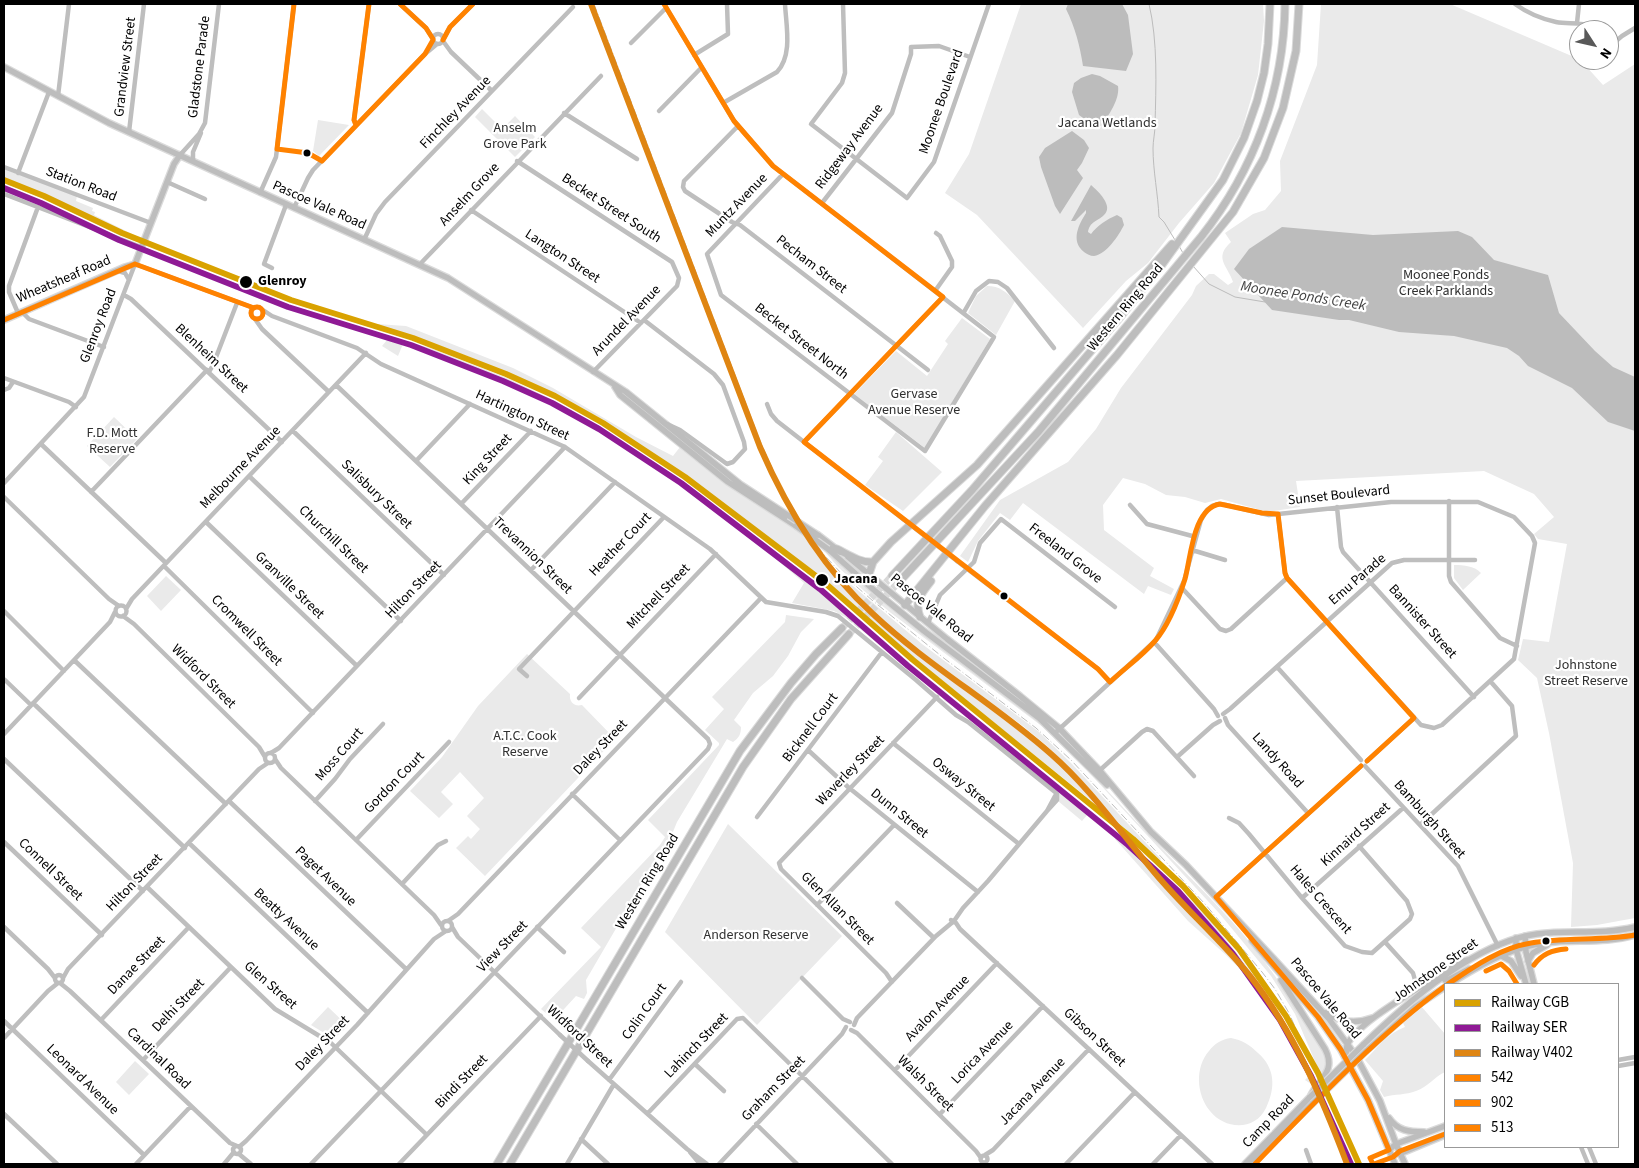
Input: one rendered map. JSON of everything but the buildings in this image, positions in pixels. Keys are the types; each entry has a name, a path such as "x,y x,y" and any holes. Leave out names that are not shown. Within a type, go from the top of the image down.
{"highway":[{"name":"Western Ring Road","path":"892,576 973,489 1121,316 1159,263 1195,220 1223,180 1235,160 1254,110 1264,73 1270,4"},
{"name":"Western Ring Road","path":"899,582 1039,431 1214,221 1235,188 1255,148 1273,98 1283,47 1285,4"},
{"path":"905,605 985,506 1160,302 1221,227 1245,193 1264,158 1283,108 1296,51 1299,4"},
{"path":"869,574 873,562 891,542 978,465 1159,263"},
{"path":"920,617 917,610 919,598 944,564 954,546"},
{"path":"837,549 858,560 867,563 873,562"},
{"name":"Western Ring Road","path":"497,1164 740,751 791,683 842,628"},
{"name":"Western Ring Road","path":"510,1164 743,767 791,699 849,634"}],"main road":[{"name":"Pascoe Vale Road","path":"4,67 129,132 460,284 614,386 626,392 740,484 818,535 869,574 905,605 1027,701 1098,772 1151,832 1216,897 1270,963 1318,1017 1348,1063 1368,1100 1395,1164"},
{"name":"Glenroy Road","path":"135,264 174,164 180,155"},
{"name":"Wheatsheaf Road","path":"4,320 117,270 135,264"},
{"name":"Pascoe Vale Road","path":"614,386 620,395 709,467 756,502 796,526 828,549 889,603 938,642 1057,730"},
{"path":"869,574 871,581 889,603"},
{"path":"895,608 905,605"},
{"name":"Pascoe Vale Road","path":"1232,916 1322,1011 1348,1044 1368,1075 1405,1164"},
{"name":"Johnstone Street","path":"1312,1100 1406,1005 1475,956 1525,936 1605,932 1635,927"},
{"name":"Johnstone Street","path":"1451,983 1499,955 1525,947 1556,942 1613,940 1635,935"},
{"path":"1525,936 1525,947 1534,983"},
{"path":"1516,938 1516,950 1525,983"},
{"path":"1528,961 1537,950 1556,942"},
{"path":"1499,955 1511,960 1524,983"},
{"path":"1348,1063 1346,1051 1348,1044 1376,1016 1456,963 1475,956"},
{"path":"1270,963 1327,1052 1329,1061 1328,1071 1314,1089 1312,1100"},
{"path":"1444,978 1444,980 1448,980 1464,970 1476,968"},
{"name":"Johnstone Street","path":"1365,1048 1407,1014 1444,988"},
{"path":"1322,1011 1336,1019 1349,1022 1362,1021 1376,1016"},
{"name":"Camp Road","path":"1245,1164 1312,1100"},
{"name":"Camp Road","path":"1251,1164 1312,1100"},
{"path":"1384,1112 1394,1125 1402,1130 1410,1132 1432,1131"},
{"path":"1444,1126 1396,1144 1390,1153 1400,1154 1444,1135"}],"street":[{"path":"58,96 69,4"},
{"name":"Grandview Street","path":"129,132 144,4"},
{"name":"Gladstone Parade","path":"180,155 205,123 219,4"},
{"path":"260,193 276,157 294,4"},
{"path":"356,125 354,120 369,4"},
{"path":"400,4 426,28 435,42 451,52"},
{"path":"294,208 310,174 425,54 435,42 438,34 450,27 473,4"},
{"path":"694,55 728,34 727,4"},
{"path":"724,103 777,72 782,67 787,51 785,4"},
{"path":"842,4 846,73 842,83 811,124 856,158"},
{"name":"Moonee Boulevard","path":"856,158 907,198 934,162 989,4"},
{"path":"1515,4 1533,14 1557,22 1569,23"},
{"path":"1577,20 1579,4"},
{"path":"631,43 665,6 738,126 773,166 964,312 976,291 983,284 990,281 998,282 1007,288 1054,348"},
{"name":"Finchley Avenue","path":"364,240 376,214 385,202 573,7"},
{"path":"435,42 443,40 450,27"},
{"path":"426,28 438,34 451,52 492,92"},
{"path":"1619,39 1635,28"},
{"name":"Ridgeway Avenue","path":"822,203 892,113 911,54 911,47 939,46 970,57"},
{"path":"659,111 702,67"},
{"name":"Anselm Grove","path":"420,266 517,161 601,76"},
{"path":"18,173 50,92"},
{"path":"356,109 363,118"},
{"path":"564,113 637,160"},
{"name":"Pecham Street","path":"738,126 684,181 683,187 686,191 740,225 928,370"},
{"path":"193,161 202,129"},
{"name":"Becket Street South","path":"517,161 672,262 679,278 677,286"},
{"name":"Station Road","path":"4,167 151,223"},
{"name":"Muntz Avenue","path":"707,254 784,174"},
{"path":"167,182 205,199"},
{"path":"4,194 142,246"},
{"path":"272,268 264,264 286,205"},
{"path":"38,207 9,286 9,292 20,312 29,319 104,347"},
{"name":"Langton Street","path":"471,210 642,321 714,374 723,385 745,449 731,464 724,464 680,430 664,423"},
{"path":"934,290 952,267 952,261 940,236 936,233"},
{"name":"Becket Street North","path":"707,254 721,295 925,451 994,337 964,312"},
{"path":"135,264 245,306 258,307 262,310 263,330"},
{"name":"Glenroy Road","path":"4,483 76,407 86,393 135,264"},
{"path":"117,270 125,273 129,280"},
{"name":"Arundel Avenue","path":"594,372 677,286"},
{"name":"Blenheim Street","path":"124,295 131,299 282,442"},
{"path":"804,442 943,297"},
{"path":"91,492 214,365 237,303"},
{"path":"245,306 263,330 329,392"},
{"path":"250,313 254,308"},
{"name":"Hartington Street","path":"262,310 272,316 366,353 381,364 565,447 716,554 761,598"},
{"name":"Hartington Street","path":"262,318 272,316"},
{"path":"255,320 262,318"},
{"name":"Melbourne Avenue","path":"4,734 366,353"},
{"path":"4,378 69,402 76,407"},
{"path":"4,390 9,388 13,382"},
{"name":"Trevannion Street","path":"336,385 531,570 710,744"},
{"path":"416,461 470,404"},
{"path":"766,404 774,419 1098,669 1110,682"},
{"name":"Salisbury Street","path":"293,431 444,575"},
{"name":"King Street","path":"461,504 531,431"},
{"name":"Cromwell Street","path":"40,444 165,565 312,713"},
{"name":"Hilton Street","path":"4,1038 565,447"},
{"path":"4,476 10,476"},
{"name":"Churchill Street","path":"249,476 400,621"},
{"path":"531,570 615,482"},
{"name":"Widford Street","path":"4,497 270,758 434,915 441,926 458,937"},
{"path":"1449,501 1449,576 1452,585 1500,638 1517,646"},
{"name":"Sunset Boulevard","path":"1057,730 1154,642 1181,587 1196,536 1204,514 1209,507 1215,504 1226,505 1265,514 1278,514 1391,502 1476,501 1483,503 1514,517 1534,538 1535,545 1514,660 1439,727 1425,727 1414,718"},
{"path":"1130,505 1148,524 1196,536"},
{"name":"Bannister Street","path":"1337,508 1342,550 1474,697"},
{"path":"1216,897 1414,718 1287,578 1278,514"},
{"name":"Heather Court","path":"527,676 519,669 664,517"},
{"name":"Freeland Grove","path":"968,569 976,558 982,540 1001,519 1115,607"},
{"name":"Granville Street","path":"206,522 357,666"},
{"path":"1192,550 1225,560"},
{"name":"Mitchell Street","path":"578,698 716,554"},
{"name":"Emu Parade","path":"1177,757 1370,582 1396,562 1475,560"},
{"path":"928,623 940,595 968,569"},
{"path":"1181,587 1220,629 1226,631 1287,578"},
{"path":"761,598 768,603 835,615 937,697 956,716 968,722 1042,782 1055,795 1047,811 978,892 850,1026"},
{"name":"Daley Street","path":"434,940 441,926 449,923 458,914 761,598"},
{"path":"4,611 64,671"},
{"name":"Landy Road","path":"1154,642 1308,813"},
{"name":"Bicknell Court","path":"757,817 882,652"},
{"name":"Paget Avenue","path":"74,660 406,969"},
{"name":"Bamburgh Street","path":"1277,667 1403,808 1458,866 1498,946"},
{"path":"5,680 185,848"},
{"path":"1420,825 1516,736 1512,706 1491,682"},
{"name":"Waverley Street","path":"782,860 937,697"},
{"name":"Moss Court","path":"315,801 335,780 350,759 383,724"},
{"path":"1098,772 1142,732 1147,730 1153,731 1194,776"},
{"name":"Gordon Court","path":"356,840 449,742"},
{"name":"Osway Street","path":"893,743 1019,844"},
{"name":"View Street","path":"310,1164 708,749 710,744"},
{"name":"Dunn Street","path":"808,750 850,789 978,892"},
{"path":"4,759 143,891"},
{"path":"572,794 620,840"},
{"name":"Kinnaird Street","path":"1302,898 1403,808"},
{"name":"Hales Crescent","path":"1228,818 1240,824 1345,946 1362,952 1372,953 1410,919 1412,914 1407,901 1359,846"},
{"path":"817,905 894,825"},
{"path":"402,884 438,845 446,841"},
{"name":"Connell Street","path":"4,842 102,935"},
{"name":"Beatty Avenue","path":"189,843 368,1013"},
{"name":"Glen Allan Street","path":"782,860 780,864 781,869 893,981"},
{"name":"Glen Street","path":"147,887 279,1012 336,1047 427,1135"},
{"path":"897,903 935,937"},
{"name":"Widford Street","path":"434,915 449,923 458,937 560,1035 687,1149 707,1164"},
{"name":"Gibson Street","path":"952,921 1212,1164"},
{"name":"Daley Street","path":"224,1164 368,1013 406,969 434,940 447,931 449,923"},
{"name":"Cardinal Road","path":"4,927 251,1164"},
{"name":"Danae Street","path":"101,1020 189,927"},
{"path":"537,927 564,952"},
{"path":"1385,942 1412,972 1415,980"},
{"name":"Avalon Avenue","path":"895,1070 997,963"},
{"name":"Delhi Street","path":"143,1060 231,967"},
{"name":"Walsh Street","path":"802,978 940,1114 984,1161"},
{"name":"Colin Court","path":"609,1080 681,982"},
{"name":"Lorica Avenue","path":"940,1114 1043,1006"},
{"name":"Bindi Street","path":"399,1164 540,1016"},
{"name":"Lahinch Street","path":"648,1114 740,1018 743,1018 892,1164"},
{"name":"Leonard Avenue","path":"4,1021 144,1155"},
{"name":"Graham Street","path":"713,1164 721,1162 850,1026"},
{"name":"Jacana Avenue","path":"984,1161 1089,1049"},
{"path":"1619,1063 1635,1057"},
{"path":"1619,1063 1635,1063"},
{"path":"695,1064 724,1091"},
{"path":"567,1164 614,1084"},
{"path":"1066,1164 1135,1092"},
{"path":"136,1164 191,1106"},
{"path":"4,1114 57,1164"},
{"path":"756,1124 797,1164"},
{"path":"1153,1164 1181,1135"},
{"path":"581,1139 608,1164"},
{"path":"1581,1148 1588,1164"},
{"path":"1589,1148 1596,1164"},
{"name":"Widford Street","path":"687,1149 700,1164"},
{"path":"1306,1150 1311,1164"}],"green space":[{"name":"Jacana Wetlands","path":"1021,4 1263,4 1264,21 1258,75 1241,133 1214,183 1179,223 1148,263 1126,281 1083,328 977,215 945,193 969,154"},
{"name":"Moonee Ponds Creek Parklands","path":"1321,4 1450,4 1569,55 1569,70 1590,70 1603,85 1635,64 1635,918 1597,925 1571,927 1573,863 1549,733 1537,678 1518,660 1523,639 1549,642 1567,544 1538,539 1534,534 1554,517 1534,494 1484,471 1296,481 1300,507 1264,511 1221,499 1205,503 1185,497 1166,495 1145,484 1123,478 1103,505 1104,530 1154,568 1150,576 1174,589 1171,595 1148,586 1144,594 1023,503 1010,520 1000,513 978,541 968,562 960,556 1000,500 1068,462 1096,429 1121,388 1192,295 1196,286 1209,274 1214,274 1228,285 1233,282 1222,257 1231,242 1225,233 1253,214 1265,210 1281,191 1280,161 1317,65"},
{"name":"Anselm Grove Park","path":"482,109 502,129 515,116 535,137 515,157 475,117"},
{"path":"318,120 349,125 319,156 313,151"},
{"path":"4,169 77,196 76,201 93,208 94,215 138,237 4,178"},
{"path":"4,185 27,194 53,209 4,192"},
{"path":"987,286 1002,290 1015,301 996,335 968,313 976,296"},
{"name":"Gervase Avenue Reserve","path":"962,318 990,339 925,448 854,394 896,351 927,376 948,344 945,341"},
{"path":"377,324 406,326 513,368 553,388 636,437 673,456 680,447 740,494 804,535 824,565 841,585 892,635 1036,744 1064,768 1098,806 916,660 829,583 696,483 651,452 602,421 532,384 470,357"},
{"path":"388,336 430,348 507,378 555,401 603,428 690,486 849,613 1127,842 1167,890 1212,936 1251,980 1282,1025 1315,1085 1305,1080 1308,1077 1306,1070 1282,1027 1244,973 1188,921 1115,839 1117,837 1088,814 1082,821 1058,801 1059,795 945,701 932,686 845,617 834,611 792,603 804,583 761,546 658,468 600,431 515,386 435,352 433,356 403,344 398,356 382,346"},
{"name":"F.D. Mott Reserve","path":"114,417 137,439 110,467 87,446"},
{"path":"896,432 942,472 903,511 865,485 883,461 878,457"},
{"path":"820,546 1035,718 1079,761 1220,908 1265,962 1325,1053 1327,1063 1322,1078 1295,1014 1271,976 1219,913 1083,766 1043,727 863,590 838,567"},
{"path":"1454,565 1472,567 1481,573 1463,590 1454,578"},
{"path":"166,576 181,590 161,611 147,596"},
{"path":"847,581 922,644 1038,731 1072,764 1161,859 1117,823 1093,793 1047,746 1023,726 901,637 859,599 845,584"},
{"path":"786,615 814,619 801,632 788,656 773,676 753,693 734,720 741,727 739,736 733,742 727,739 677,822 670,839 656,862 658,870 654,877 646,877 586,980 587,993 584,999 576,996 554,1020 541,1009 601,947 581,928 660,845 665,837 648,820 719,745 705,730 724,709 712,697 785,622"},
{"name":"A.T.C. Cook Reserve","path":"527,654 570,694 570,699 573,703 582,705 615,739 485,876 456,848 468,836 471,839 480,829 467,816 484,798 460,772 441,792 453,804 439,818 410,791 442,757 478,706"},
{"name":"Anderson Reserve","path":"728,824 842,936 757,1025 665,932"},
{"path":"1138,851 1174,883 1208,919 1239,956 1267,996 1236,958 1169,888"},
{"path":"1421,1006 1444,1033 1444,1073 1416,1091 1384,1097 1380,1090 1383,1081 1365,1060 1388,1037 1405,1027 1402,1021"},
{"path":"328,1007 348,1026 334,1039 311,1025"},
{"path":"1231,1038 1246,1043 1264,1059 1271,1071 1271,1093 1266,1108 1261,1116 1247,1124 1231,1124 1216,1117 1205,1104 1200,1089 1199,1073 1204,1057 1218,1042"},
{"path":"135,1061 149,1074 129,1095 116,1082"}],"water":[{"path":"1068,4 1122,4 1128,15 1133,54 1126,71 1083,66 1077,37 1066,9"},
{"path":"1092,74 1100,76 1118,86 1116,101 1101,126 1094,126 1079,115 1072,92 1074,83"},
{"path":"1072,131 1084,140 1089,148 1077,170 1083,178 1060,214 1055,206 1039,157 1045,148"},
{"path":"1091,185 1104,199 1107,211 1092,224 1088,232 1091,234 1096,228 1117,215 1122,218 1124,225 1108,248 1099,255 1094,256 1084,252 1077,243 1077,232 1086,210 1075,221 1071,221"},
{"path":"1282,227 1373,235 1458,231 1472,237 1494,260 1548,275 1559,313 1613,367 1635,377 1635,431 1608,422 1572,388 1528,366 1519,356 1507,348 1454,336 1399,332 1349,320 1272,310 1234,269 1249,249"}],"waterway":[{"name":"Moonee Ponds Creek","path":"1149,4 1154,33 1156,64 1153,148 1159,217 1175,240"},
{"name":"Moonee Ponds Creek","path":"1179,246 1183,253"},
{"name":"Moonee Ponds Creek","path":"1193,266 1209,284 1235,297 1265,302"}],"tunnel":[{"path":"842,628 892,576"},
{"path":"849,634 899,582"}],"railway":[{"path":"594,4 760,441 791,508 804,528 825,556 841,573 873,601 945,659 1036,728 1071,760 1205,904 1262,972 1275,989 1289,1013 1313,1068"}],"rail line":[{"name":"V402","path":"591,4 760,447 794,515 822,557 873,614 916,651 1007,718 1066,767 1141,857 1227,949 1266,997 1306,1066 1347,1164"},
{"name":"CGB","path":"4,180 44,196 122,233 291,300 413,338 506,374 555,396 603,423 685,477 825,583 913,660 1133,839 1183,886 1239,949 1286,1016 1318,1073 1359,1164"},
{"name":"SER","path":"4,188 41,203 119,240 288,307 411,345 503,381 552,403 599,429 681,483 820,589 908,666 1128,845 1178,891 1233,954 1280,1020 1311,1076 1351,1164"}],"transit line":[{"name":"542","path":"277,149 294,4"},
{"name":"542","path":"356,125 354,120 369,4"},
{"name":"542","path":"400,4 426,28 433,39"},
{"name":"542","path":"443,40 450,27 473,4"},
{"name":"542","path":"664,4 734,121 773,166 943,297"},
{"name":"542","path":"322,161 425,54 433,40"},
{"name":"542","path":"277,149 308,153 322,161"},
{"name":"513","path":"135,264 254,308"},
{"name":"513","path":"4,320 135,264"},
{"name":"542","path":"804,442 943,297"},
{"name":"513","path":"259,307 262,308 263,313 262,318 255,319 252,318 251,311 252,308 259,307"},
{"name":"542","path":"804,442 1098,669 1110,682"},
{"name":"542","path":"1110,682 1139,657 1160,635 1164,628 1183,587 1195,535 1204,514 1211,507 1220,504 1262,513 1278,514"},
{"name":"542","path":"1278,514 1287,578 1414,718"},
{"name":"542","path":"1367,761 1414,718"},
{"name":"542","path":"1216,897 1361,766"},
{"name":"542","path":"1216,897 1318,1017 1341,1050 1368,1100 1389,1150 1370,1158 1373,1164"},
{"name":"902","path":"1449,983 1487,959 1508,949 1531,943 1635,935"},
{"name":"902","path":"1534,965 1548,953 1566,949"},
{"name":"902","path":"1486,971 1501,964 1509,971 1516,983"},
{"name":"902","path":"1255,1164 1370,1049 1444,987"},
{"name":"902","path":"1374,1164 1393,1157 1400,1151 1444,1134"}],"place":[{"name":"Glenroy","path":"246,282"},
{"name":"Jacana","path":"822,580"}],"park label":[{"name":"Johnstone Street Reserve","path":"1586,674"}]}
